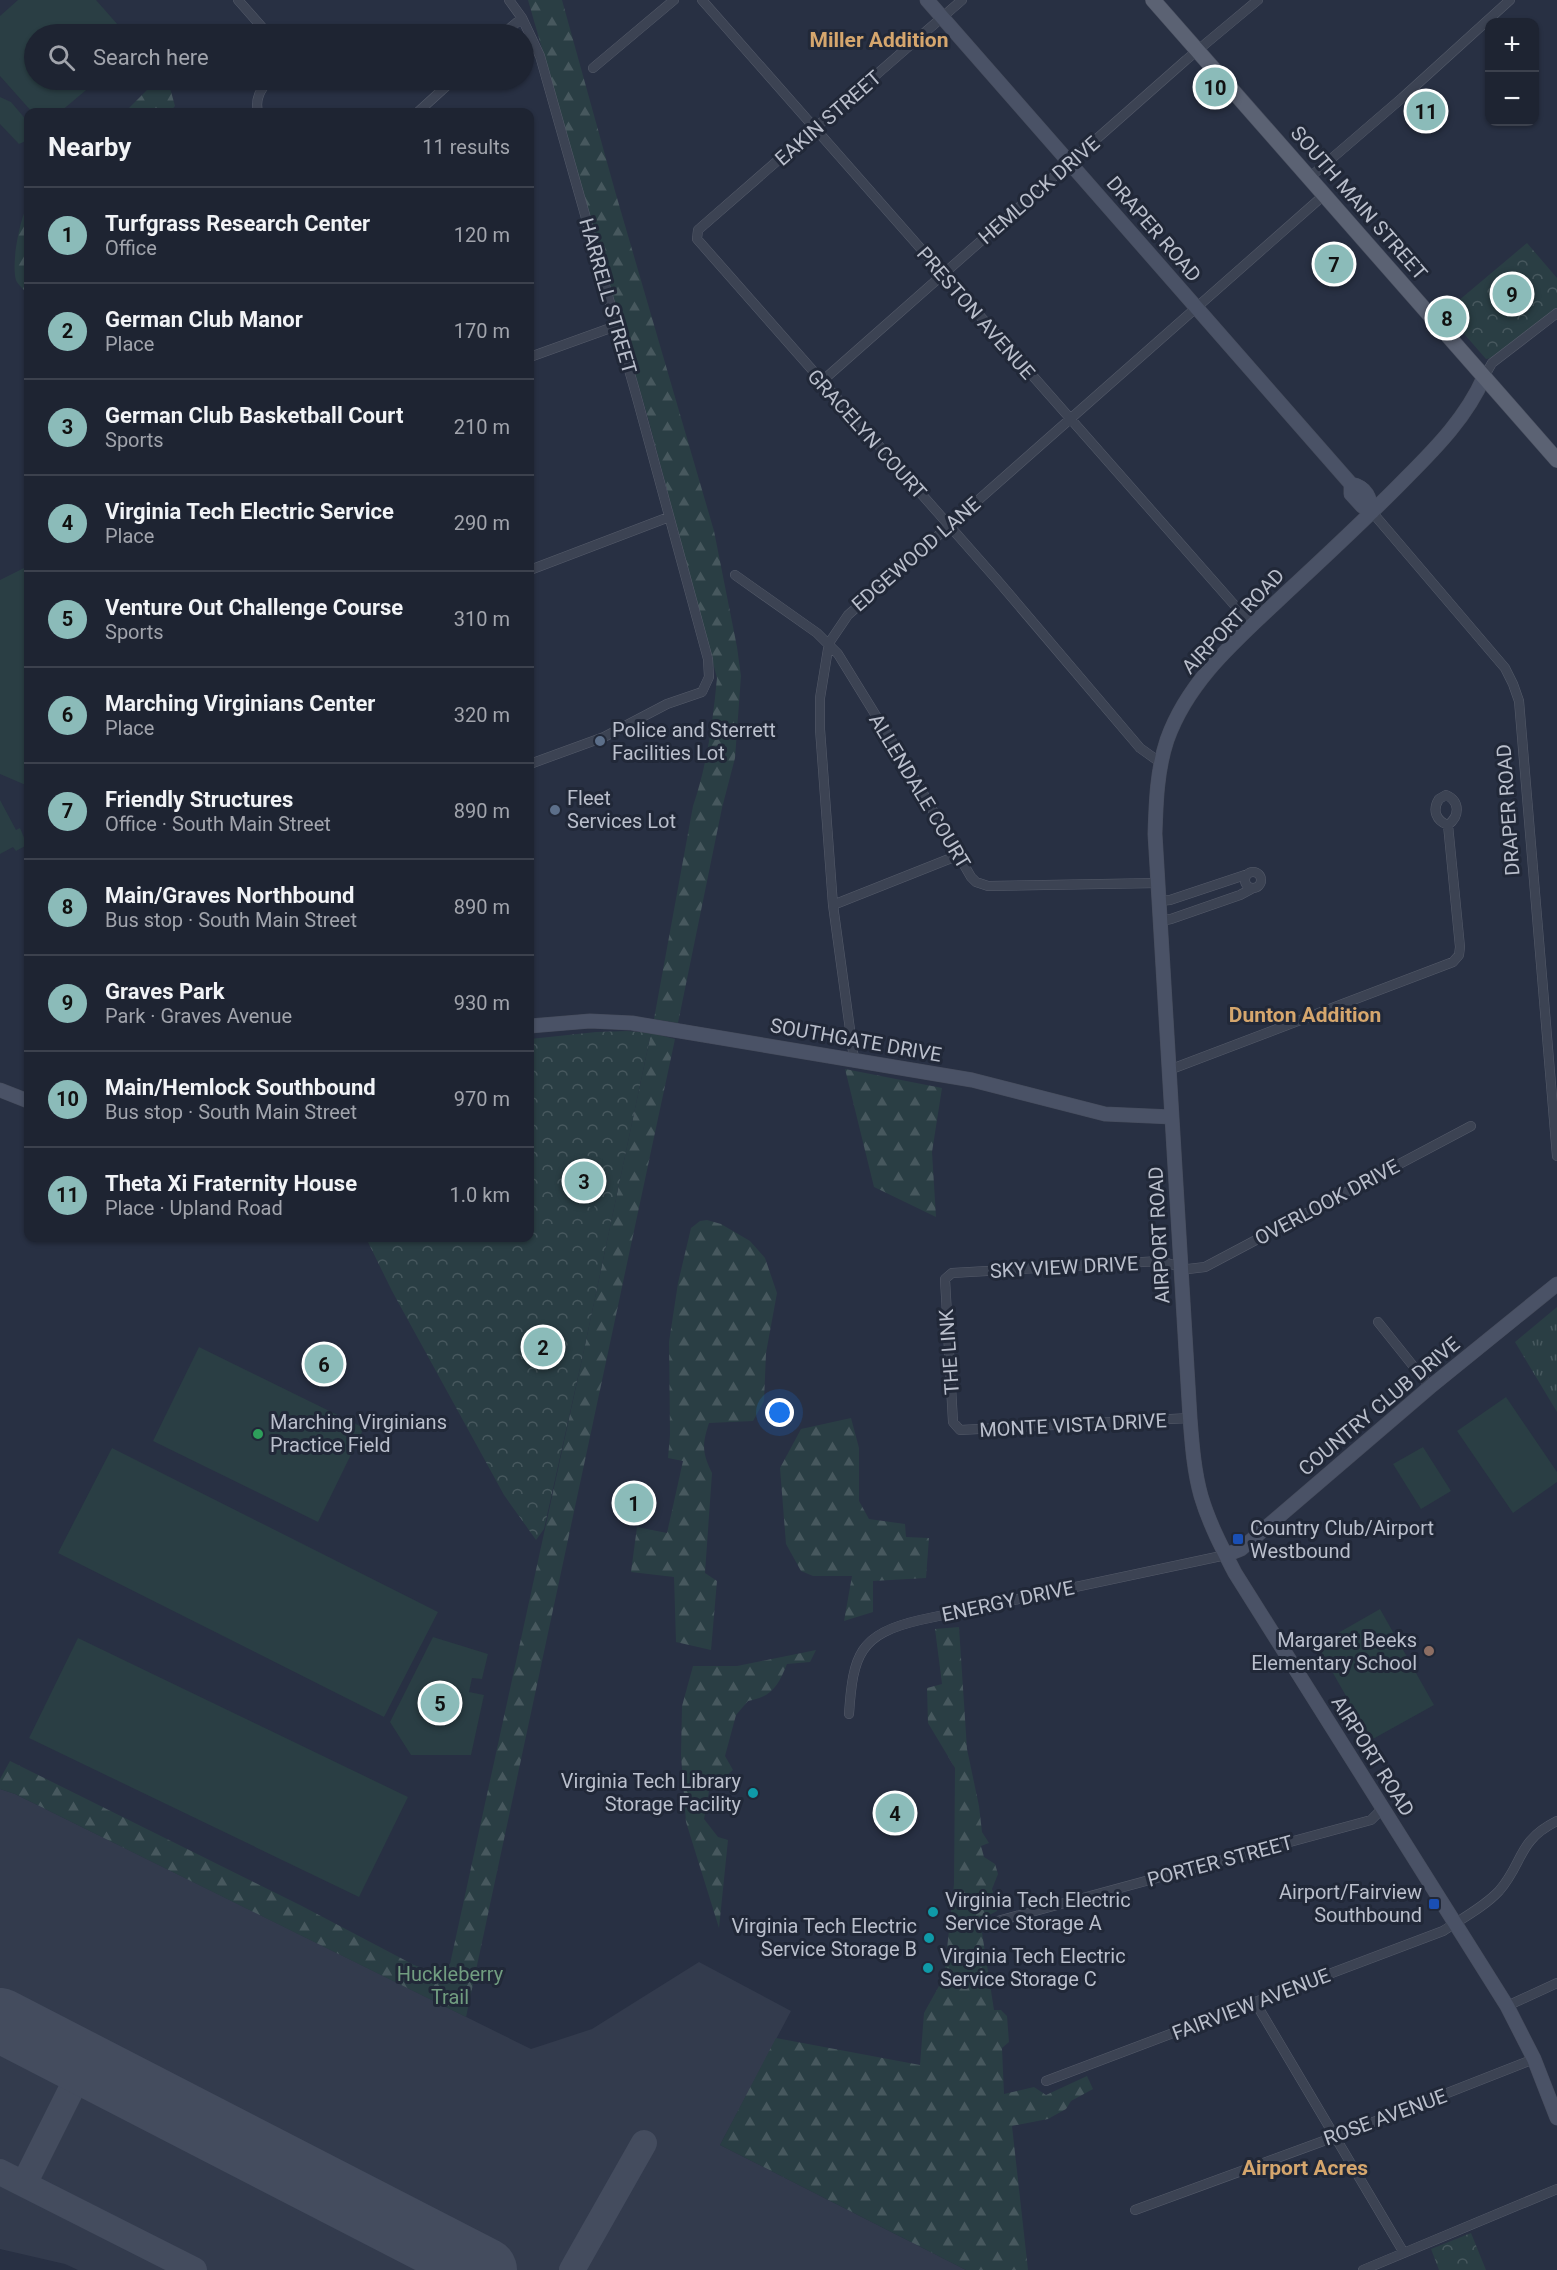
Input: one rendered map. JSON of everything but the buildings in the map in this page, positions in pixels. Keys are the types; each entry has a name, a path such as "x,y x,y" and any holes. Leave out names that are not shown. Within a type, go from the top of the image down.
{"main road":[{"name":"SOUTH MAIN STREET","path":"1153,0 1557,460"}],"street":[{"path":"238,0 259,24"},
{"name":"HARRELL STREET","path":"509,0 525,24"},
{"path":"593,68 674,0"},
{"name":"PRESTON AVENUE","path":"702,0 1252,625"},
{"name":"DRAPER ROAD","path":"927,0 1351,484 1360,486 1370,498 1372,512 1504,668 1513,684 1519,701 1557,1156"},
{"name":"EAKIN STREET","path":"696,236 698,230 962,0"},
{"name":"HEMLOCK DRIVE","path":"821,382 1258,0"},
{"path":"1309,178 1510,0"},
{"path":"515,24 522,18"},
{"name":"HARRELL STREET","path":"534,43 540,56 669,516 708,659 709,677 702,692 667,704 604,737 534,763"},
{"path":"258,108 257,99 260,90"},
{"path":"422,108 442,90"},
{"name":"EDGEWOOD LANE","path":"854,1059 833,905 820,729 820,698 829,643 848,615 1324,195"},
{"name":"GRACELYN COURT","path":"696,236 698,243 1140,748 1161,763"},
{"path":"1484,377 1492,363 1557,314"},
{"path":"534,356 616,326"},
{"name":"AIRPORT ROAD","path":"1484,377 1475,397 1437,447 1252,625 1212,665 1193,688 1172,727 1161,763 1156,803 1158,883 1190,1418 1195,1466 1201,1495 1226,1555 1507,2006 1534,2059 1557,2118"},
{"path":"534,568 669,516"},
{"name":"ALLENDALE COURT","path":"735,575 829,643 838,654 912,774 971,877 981,885 1158,883"},
{"path":"1169,1070 1453,962 1459,955 1460,947 1448,825"},
{"path":"833,905 958,855"},
{"path":"1159,901 1170,900 1248,874 1257,873 1261,877 1259,885 1240,895 1160,921"},
{"name":"SOUTHGATE DRIVE","path":"534,1026 579,1022 632,1023 854,1059 1004,1087 1106,1114 1172,1117"},
{"path":"0,1090 24,1099"},
{"name":"OVERLOOK DRIVE","path":"1181,1266 1194,1269 1205,1267 1471,1126"},
{"name":"SKY VIEW DRIVE","path":"947,1275 1160,1261 1181,1266"},
{"name":"THE LINK","path":"947,1275 945,1282 953,1422 957,1428"},
{"name":"COUNTRY CLUB DRIVE","path":"1226,1555 1241,1549 1430,1387 1557,1284"},
{"path":"1378,1322 1430,1387"},
{"name":"MONTE VISTA DRIVE","path":"957,1428 965,1430 1190,1418"},
{"name":"ENERGY DRIVE","path":"849,1714 851,1681 859,1656 874,1638 888,1629 920,1620 1226,1555"},
{"name":"PORTER STREET","path":"983,1925 1371,1820 1383,1808"},
{"name":"FAIRVIEW AVENUE","path":"1046,2081 1443,1931 1491,1899 1508,1878 1527,1844 1535,1835 1557,1821"},
{"path":"1507,2006 1557,1983"},
{"path":"1255,2002 1404,2253"},
{"name":"ROSE AVENUE","path":"1135,2210 1534,2059"},
{"path":"1363,2270 1557,2188"}],"shaded area":[{"path":"0,1789 15,1794 531,2049 592,2029 699,1962 791,2011 720,2145 966,2270 78,2270 65,2264 0,2249"}],"green space":[{"path":"18,0 96,0 117,24 24,24 24,90 86,90 65,108 28,108 0,76 0,16"},
{"path":"528,0 562,0 714,531 737,647 741,676 735,758 722,808 678,1023 654,1019 693,806 709,743 717,678 648,418"},
{"path":"147,90 171,90 175,106 173,108 129,108"},
{"path":"0,97 11,102 24,117 24,142 19,144 0,124"},
{"path":"24,214 24,291 16,280 15,272 15,252"},
{"path":"1527,243 1557,278 1557,310 1491,358 1486,359 1445,312"},
{"path":"24,568 24,784 0,774 0,580"},
{"path":"0,800 16,830 20,828 24,838 24,847 16,851 13,847 0,854"},
{"path":"596,1032 651,1033 544,1529 536,1540 504,1495 392,1291 368,1242 534,1242 534,1039"},
{"name":"Huckleberry Trail","path":"651,1033 675,1039 466,2017 15,1794 0,1789 0,1779 10,1761 300,1905 414,1965 428,1970 450,1964"},
{"path":"845,1069 942,1088 932,1152 936,1217 874,1187"},
{"path":"575,1153 603,1159 594,1208 565,1202"},
{"path":"707,1220 721,1224 750,1241 765,1258 777,1293 766,1353 764,1401 753,1421 709,1423 705,1437 705,1454 712,1473 705,1573 717,1581 711,1650 676,1642 674,1577 631,1572 637,1527 667,1533 683,1461 668,1458 670,1435 669,1342 678,1283 691,1228 700,1221"},
{"path":"1557,1307 1557,1412 1515,1342"},
{"name":"Marching Virginians Practice Field","path":"199,1347 364,1428 318,1522 153,1441"},
{"path":"1506,1397 1557,1472 1557,1482 1513,1513 1457,1431"},
{"path":"851,1418 859,1448 859,1501 869,1519 905,1524 906,1537 929,1538 926,1578 873,1581 873,1612 844,1621 852,1576 813,1576 801,1571 786,1544 780,1468 801,1429"},
{"path":"1423,1447 1451,1491 1421,1509 1393,1464"},
{"path":"112,1448 438,1612 384,1717 58,1553"},
{"path":"1380,1609 1434,1705 1371,1740 1317,1645"},
{"path":"959,1627 967,1749 982,1832 989,1843 981,1846 984,1857 995,1864 998,1874 992,1889 997,1911 980,1920 994,2010 1001,2010 1007,2016 1009,2042 1002,2048 1004,2094 1034,2087 1046,2095 1087,2076 1093,2089 1071,2101 1066,2109 1048,2119 1012,2126 1028,2270 966,2270 720,2145 776,2038 920,2065 924,2013 944,1977 954,1884 955,1768 928,1723 927,1688 942,1684 935,1629"},
{"path":"433,1637 488,1654 482,1679 472,1678 469,1692 484,1695 471,1755 411,1755 390,1722"},
{"path":"78,1638 408,1797 359,1897 29,1738"},
{"path":"816,1650 810,1662 787,1664 769,1693 748,1701 736,1715 725,1756 733,1770 709,1791 704,1819 718,1837 728,1840 719,1928 686,1822 681,1755 682,1706 693,1666 737,1666"},
{"path":"1471,2233 1486,2270 1439,2270 1431,2249"}],"taxiway":[{"path":"24,2184 84,2064"},
{"path":"572,2270 644,2143"},
{"path":"0,2172 194,2270"}],"runway":[{"path":"0,2020 485,2270"}],"place":[{"name":"Main/Hemlock Southbound","path":"1215,87"},
{"name":"Theta Xi Fraternity House","path":"1426,111"},
{"name":"Friendly Structures","path":"1334,264"},
{"name":"Graves Park","path":"1512,294"},
{"name":"Main/Graves Northbound","path":"1447,318"},
{"name":"Police and Sterrett Facilities Lot","path":"600,741"},
{"name":"Fleet Services Lot","path":"555,810"},
{"name":"German Club Basketball Court","path":"584,1181"},
{"name":"German Club Manor","path":"543,1347"},
{"name":"Marching Virginians Center","path":"324,1364"},
{"name":"Marching Virginians Practice Field","path":"258,1434"},
{"name":"Turfgrass Research Center","path":"634,1503"},
{"name":"Country Club/Airport Westbound","path":"1238,1539"},
{"name":"Margaret Beeks Elementary School","path":"1429,1651"},
{"name":"Venture Out Challenge Course","path":"440,1703"},
{"name":"Virginia Tech Library Storage Facility","path":"753,1793"},
{"name":"Virginia Tech Electric Service","path":"895,1813"},
{"name":"Airport/Fairview Southbound","path":"1434,1904"},
{"name":"Virginia Tech Electric Service Storage A","path":"933,1912"},
{"name":"Virginia Tech Electric Service Storage B","path":"929,1938"},
{"name":"Virginia Tech Electric Service Storage C","path":"928,1968"}],"district":[{"name":"Miller Addition","path":"879,40"},
{"name":"Dunton Addition","path":"1305,1015"},
{"name":"Airport Acres","path":"1305,2168"}]}
